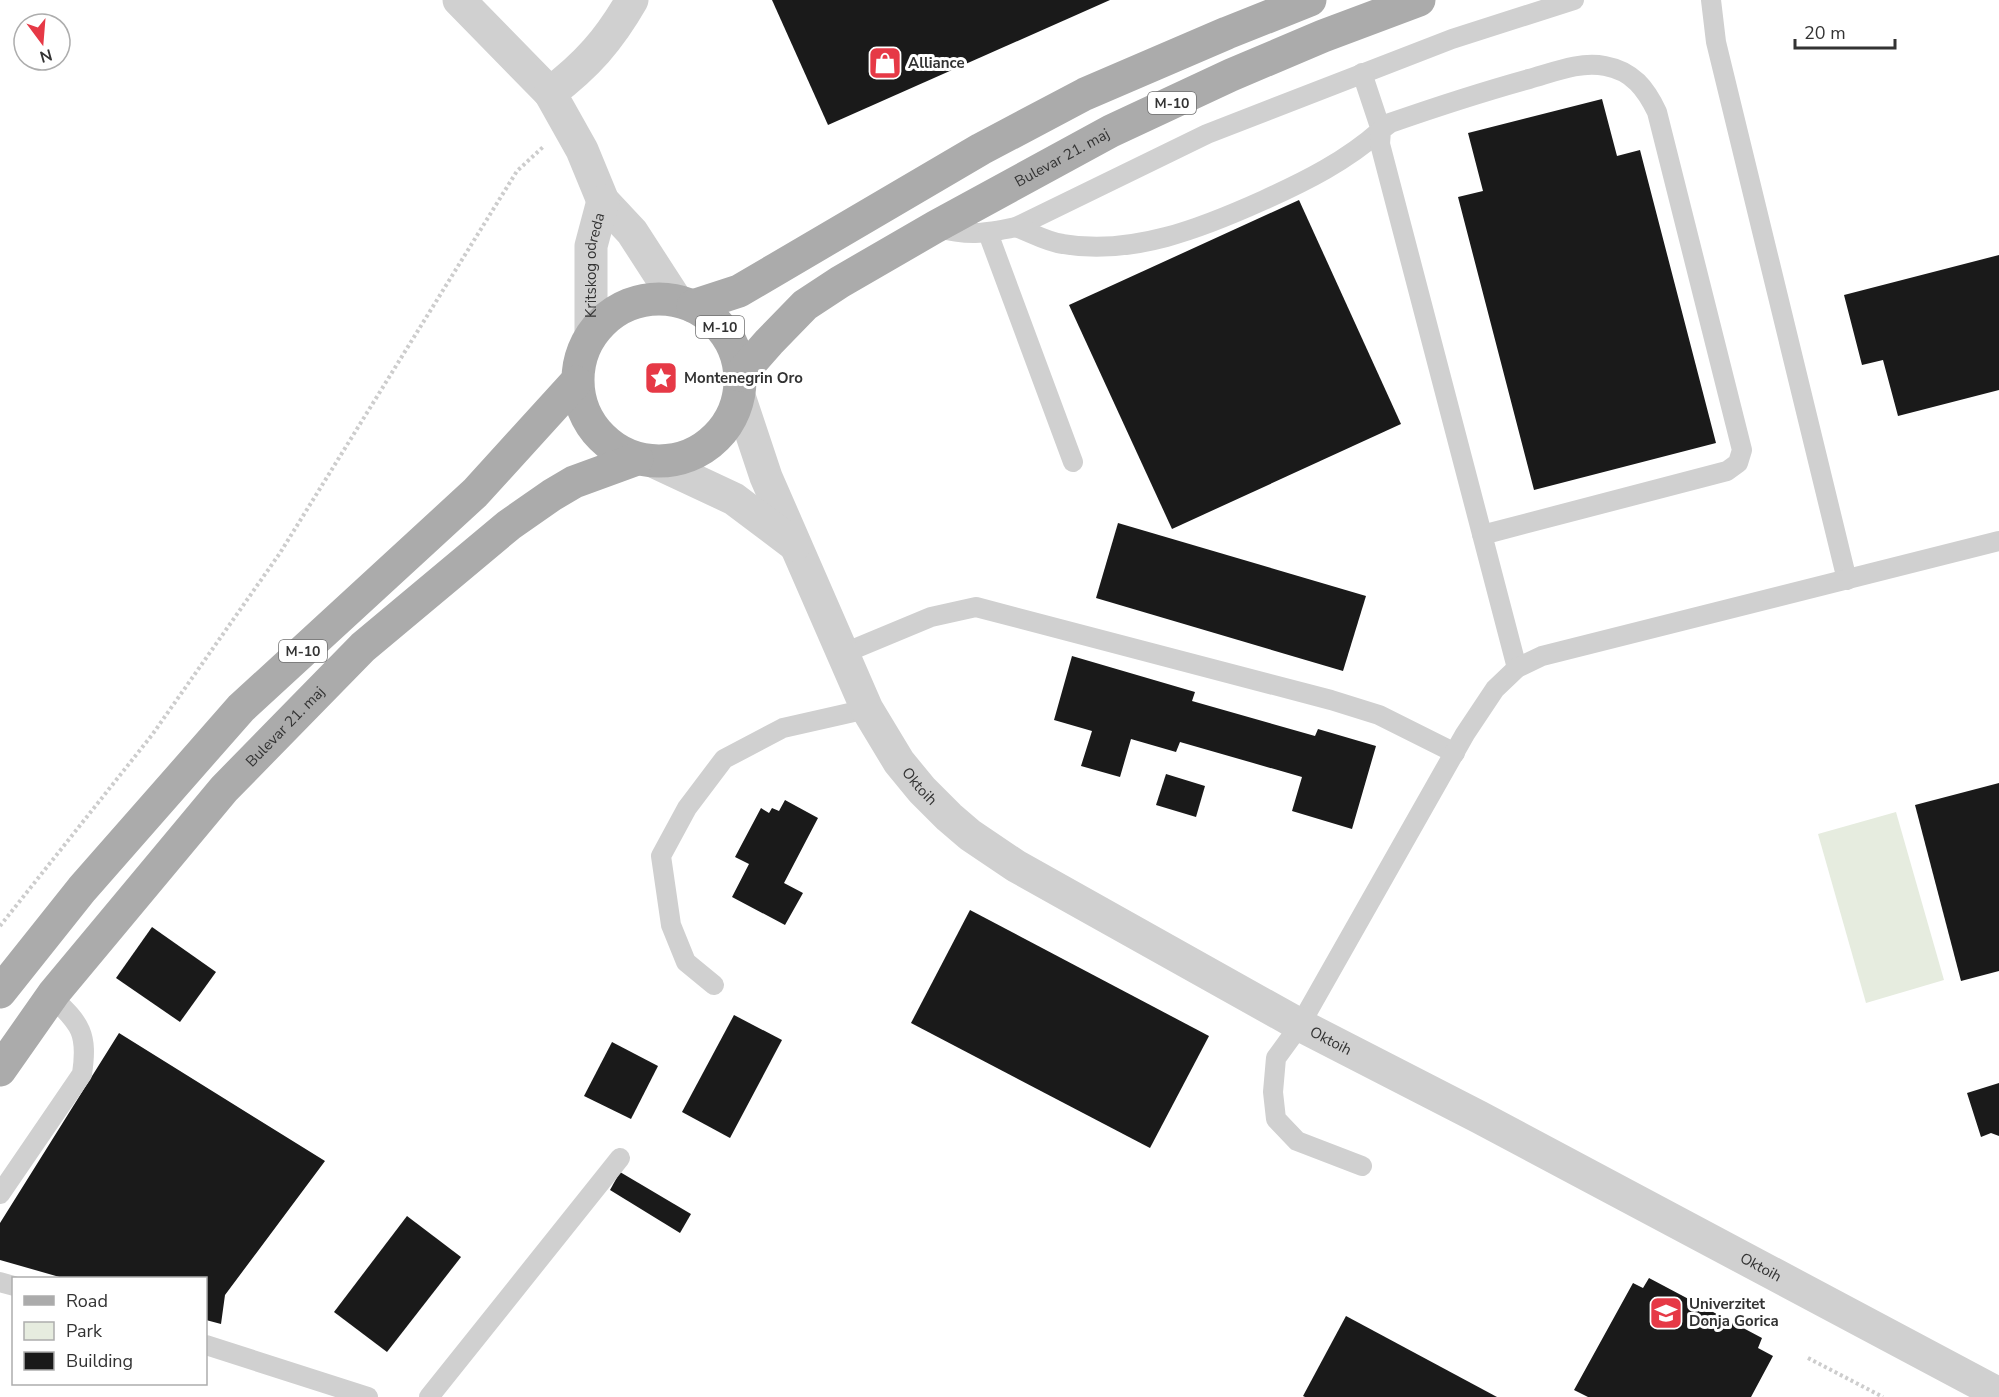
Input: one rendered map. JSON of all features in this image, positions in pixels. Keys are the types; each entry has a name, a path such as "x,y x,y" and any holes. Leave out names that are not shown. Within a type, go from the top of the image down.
{"main road":[{"name":"M-10","path":"684,303 739,291 981,149 1085,94 1310,0"},
{"name":"Bulevar 21. maj","path":"740,386 769,342 805,304 935,227 1111,131 1221,79 1323,36 1419,0"},
{"name":"M-10","path":"658,298 684,303 711,317 726,333 736,353 740,386 732,415 719,435 700,450 679,459 646,460 613,448 594,431 581,408 576,382 580,357 591,333 609,315 632,303 658,298"},
{"name":"M-10","path":"0,992 82,889 241,708 474,493 576,382"},
{"name":"Bulevar 21. maj","path":"0,1070 51,997 224,789 363,647 538,504 574,482 646,460"}],"street":[{"name":"Kritskog odreda","path":"459,0 550,93 582,150 603,201 632,232 684,303"},
{"path":"550,93 588,62 611,33 632,0"},
{"name":"Kritskog odreda","path":"591,333 591,246 603,201"},
{"name":"Oktoih","path":"740,386 766,477 867,709 899,762 922,790 949,817 985,846 1016,866 1300,1025 1479,1117 1999,1394"},
{"name":"Oktoih","path":"646,460 734,499 796,547"}],"lane":[{"path":"935,227 959,234 988,233 1016,227 1207,134 1452,39 1574,0"},
{"path":"1711,0 1716,42 1847,580"},
{"path":"1016,227 1061,244 1096,247 1133,244 1179,233 1216,221 1326,170 1360,149 1390,123 1488,90 1585,64 1606,66 1625,73 1641,84 1657,112 1742,450 1738,464 1727,471 1482,535"},
{"path":"1362,73 1381,130 1380,144 1517,669"},
{"path":"988,233 1072,462"},
{"path":"1362,1166 1297,1141 1276,1119 1272,1092 1276,1058 1300,1025 1455,753 1495,689 1517,669 1542,656 1999,541"},
{"path":"842,654 931,617 976,607 1341,703 1379,715 1455,753"},
{"path":"714,985 686,962 671,925 661,856 687,808 724,759 783,728 867,709"},
{"path":"0,1194 82,1074 86,1051 79,1029 74,1018 51,997"},
{"path":"429,1397 620,1158"},
{"path":"207,1345 368,1397"}],"path":[{"path":"0,926 152,735 280,553 517,171 567,124"},
{"path":"1808,1358 1883,1397"}],"green space":[{"path":"1896,812 1944,980 1866,1003 1818,834"}],"building":[{"name":"Alliance","path":"772,0 1110,0 828,125"},
{"path":"1602,99 1617,156 1640,150 1716,443 1534,490 1458,197 1483,191 1468,133"},
{"path":"1299,200 1401,424 1172,529 1069,305"},
{"path":"1999,255 1999,390 1898,416 1883,360 1862,365 1844,295"},
{"path":"1118,523 1366,596 1343,671 1096,598"},
{"path":"1072,656 1195,692 1192,701 1315,736 1318,729 1376,746 1352,829 1292,811 1302,777 1180,742 1176,752 1131,739 1120,777 1081,766 1092,731 1054,720"},
{"path":"1166,774 1205,786 1196,817 1156,805"},
{"path":"1999,783 1999,971 1961,981 1915,805"},
{"path":"785,800 818,818 784,883 803,893 785,925 732,897 749,864 735,857 761,808 769,813 772,808 779,811"},
{"path":"970,910 1209,1036 1150,1148 911,1023"},
{"path":"152,927 216,972 180,1022 116,978"},
{"path":"734,1015 782,1040 730,1138 682,1112"},
{"path":"119,1033 325,1161 225,1295 221,1324 207,1320 207,1277 60,1277 0,1260 0,1223"},
{"path":"612,1042 658,1066 631,1119 584,1096"},
{"path":"1999,1083 1999,1136 1991,1133 1981,1137 1967,1093"},
{"path":"620,1172 691,1214 680,1233 610,1190"},
{"path":"407,1216 461,1257 387,1352 334,1312"},
{"name":"Univerzitet Donja Gorica","path":"1649,1278 1762,1338 1758,1348 1773,1356 1751,1397 1588,1397 1574,1390 1633,1283 1643,1288"},
{"path":"1346,1316 1497,1397 1303,1396"}],"place":[{"name":"Alliance","path":"885,63"},
{"name":"Montenegrin Oro","path":"661,378"},
{"name":"Univerzitet Donja Gorica","path":"1666,1313"}]}
